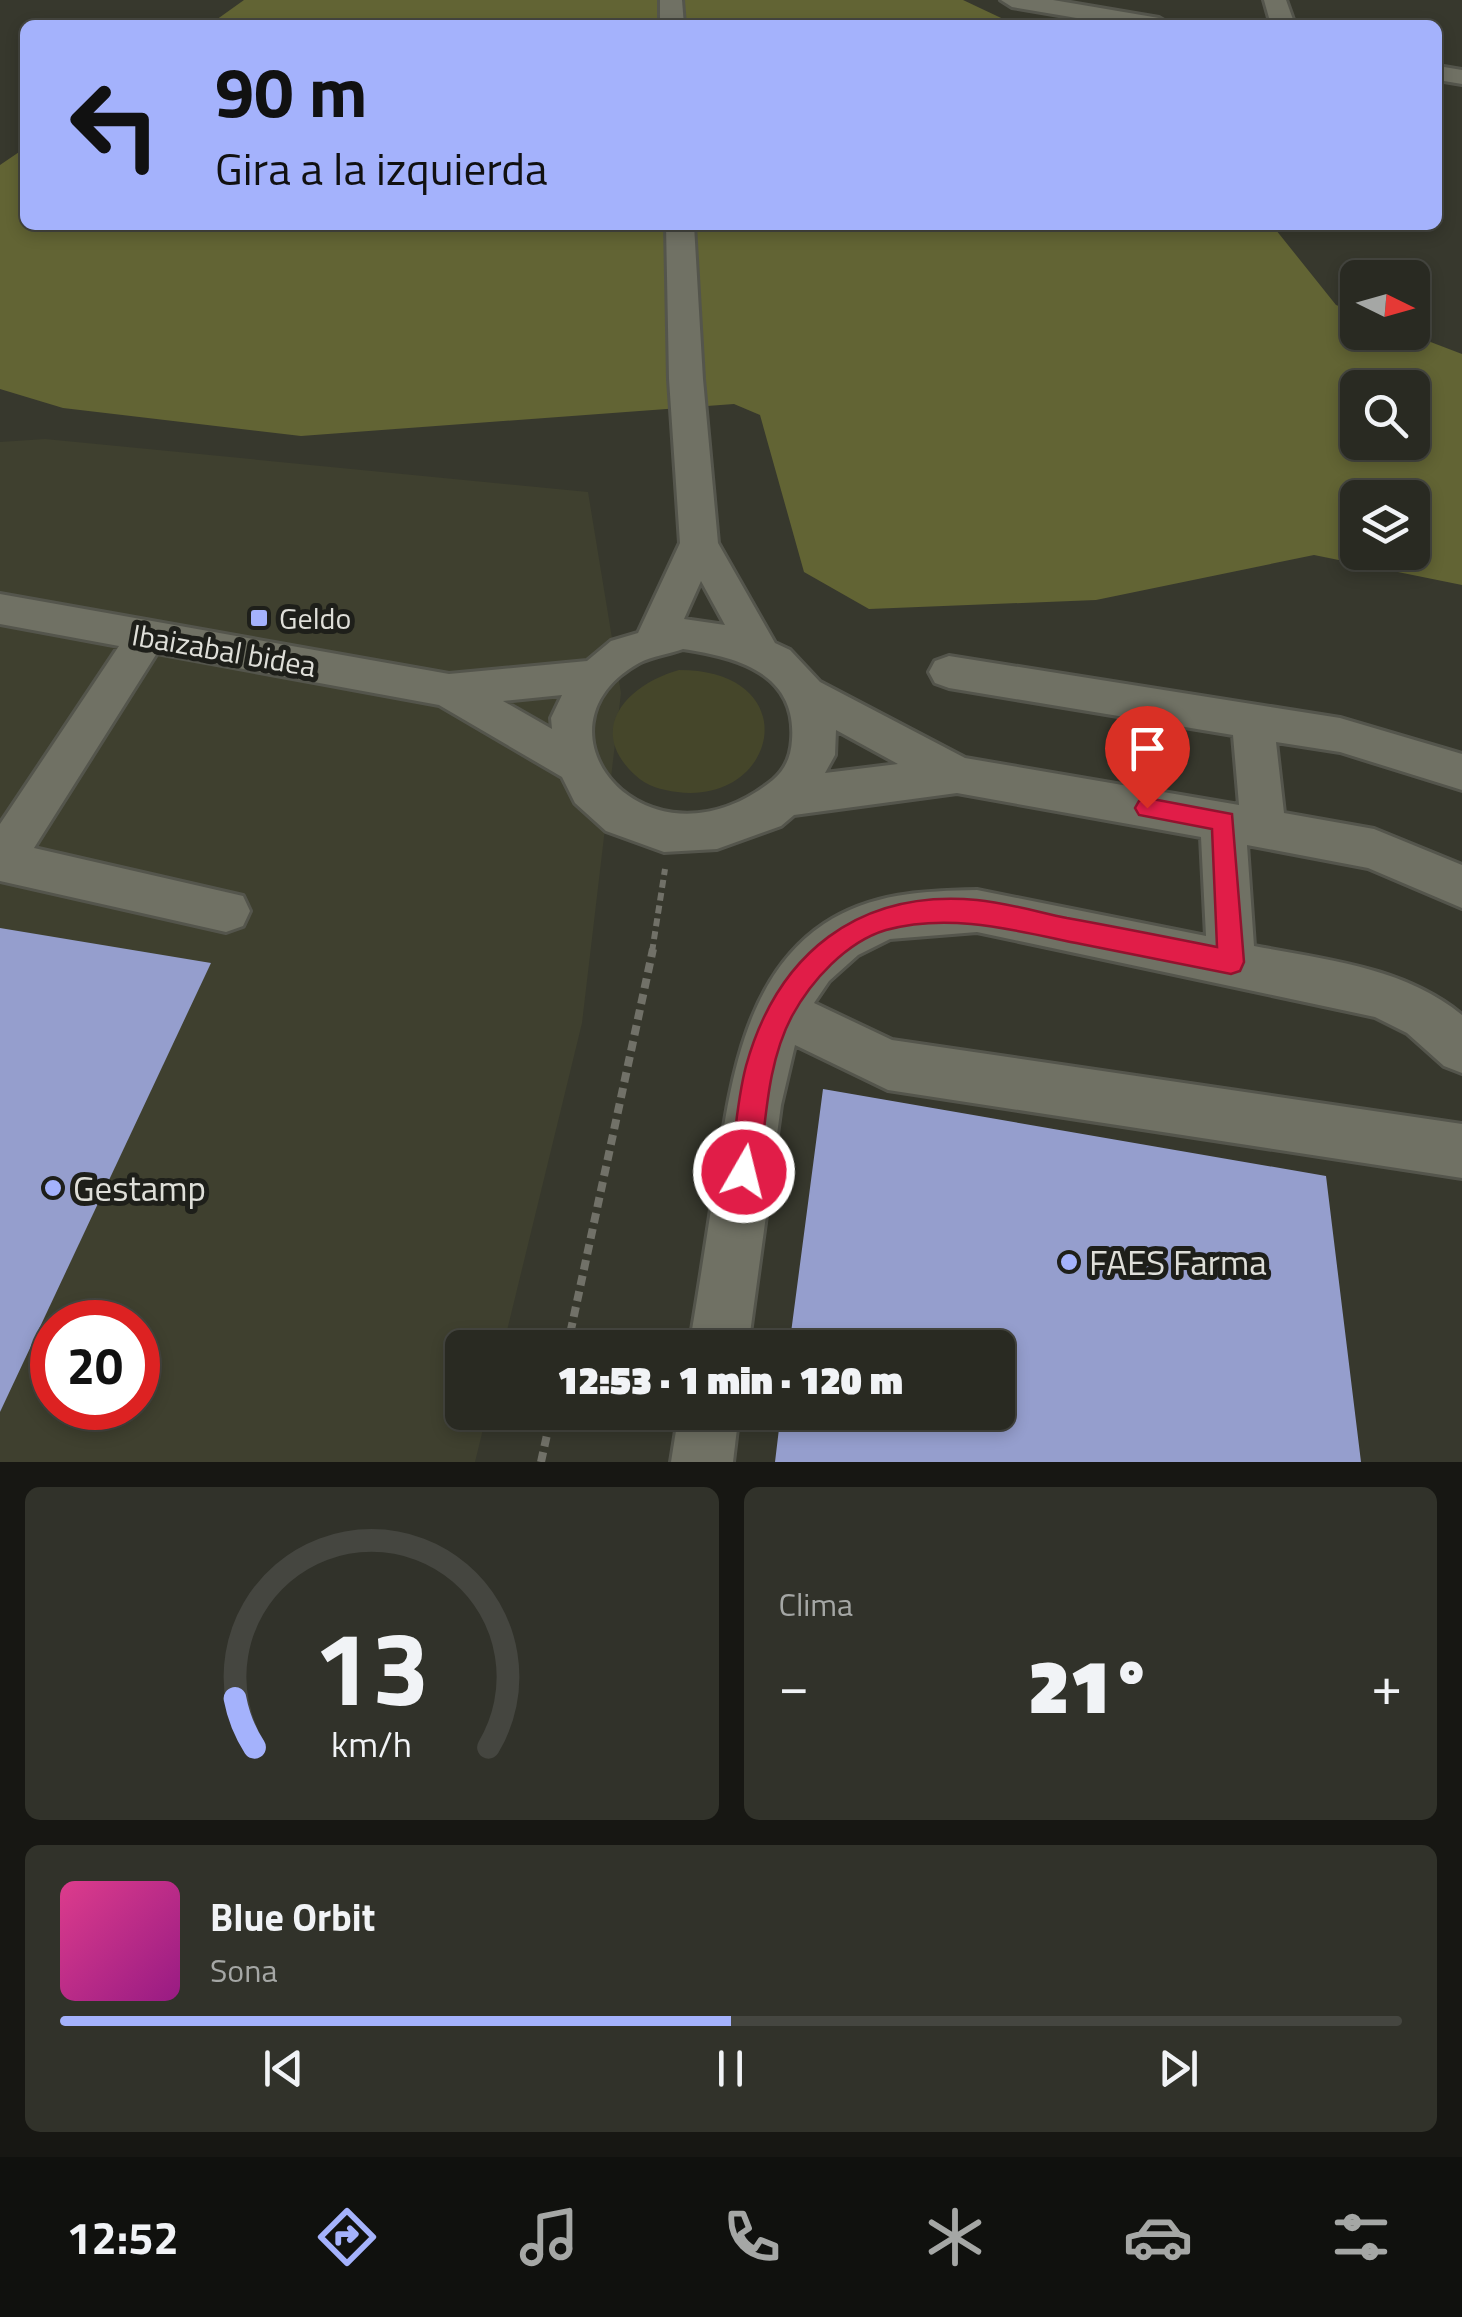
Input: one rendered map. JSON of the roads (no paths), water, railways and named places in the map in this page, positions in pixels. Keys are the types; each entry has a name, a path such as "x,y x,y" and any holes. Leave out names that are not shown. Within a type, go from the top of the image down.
{"street":[{"path":"1012,0 1129,20"},
{"path":"680,230 686,379 699,542 758,648"},
{"path":"656,638 699,542"},
{"name":"Ibaizabal bidea","path":"0,610 448,690 592,676"},
{"path":"957,775 808,695 779,660 758,648 709,634 656,638 632,647 592,676 571,716 569,740 574,763 586,784 604,804 626,819 671,831 713,832 740,824 786,798 957,775 1374,849 1462,887"},
{"path":"147,636 2,861 226,911"},
{"path":"948,672 1340,735 1462,772"},
{"name":"Ibaizabal bidea","path":"448,690 574,763"},
{"path":"786,798 812,758 816,737 808,695"},
{"path":"1231,962 1253,721"},
{"path":"721,1330 760,1067 780,1012 799,981 836,943 880,920 930,912 977,911 1381,994 1425,1016 1462,1048"},
{"path":"780,1012 888,1065 1462,1152"},
{"path":"702,1462 706,1430"}],"place":[{"name":"Geldo","path":"259,618"},
{"name":"Gestamp","path":"53,1188"},
{"name":"FAES Farma","path":"1069,1262"}]}
